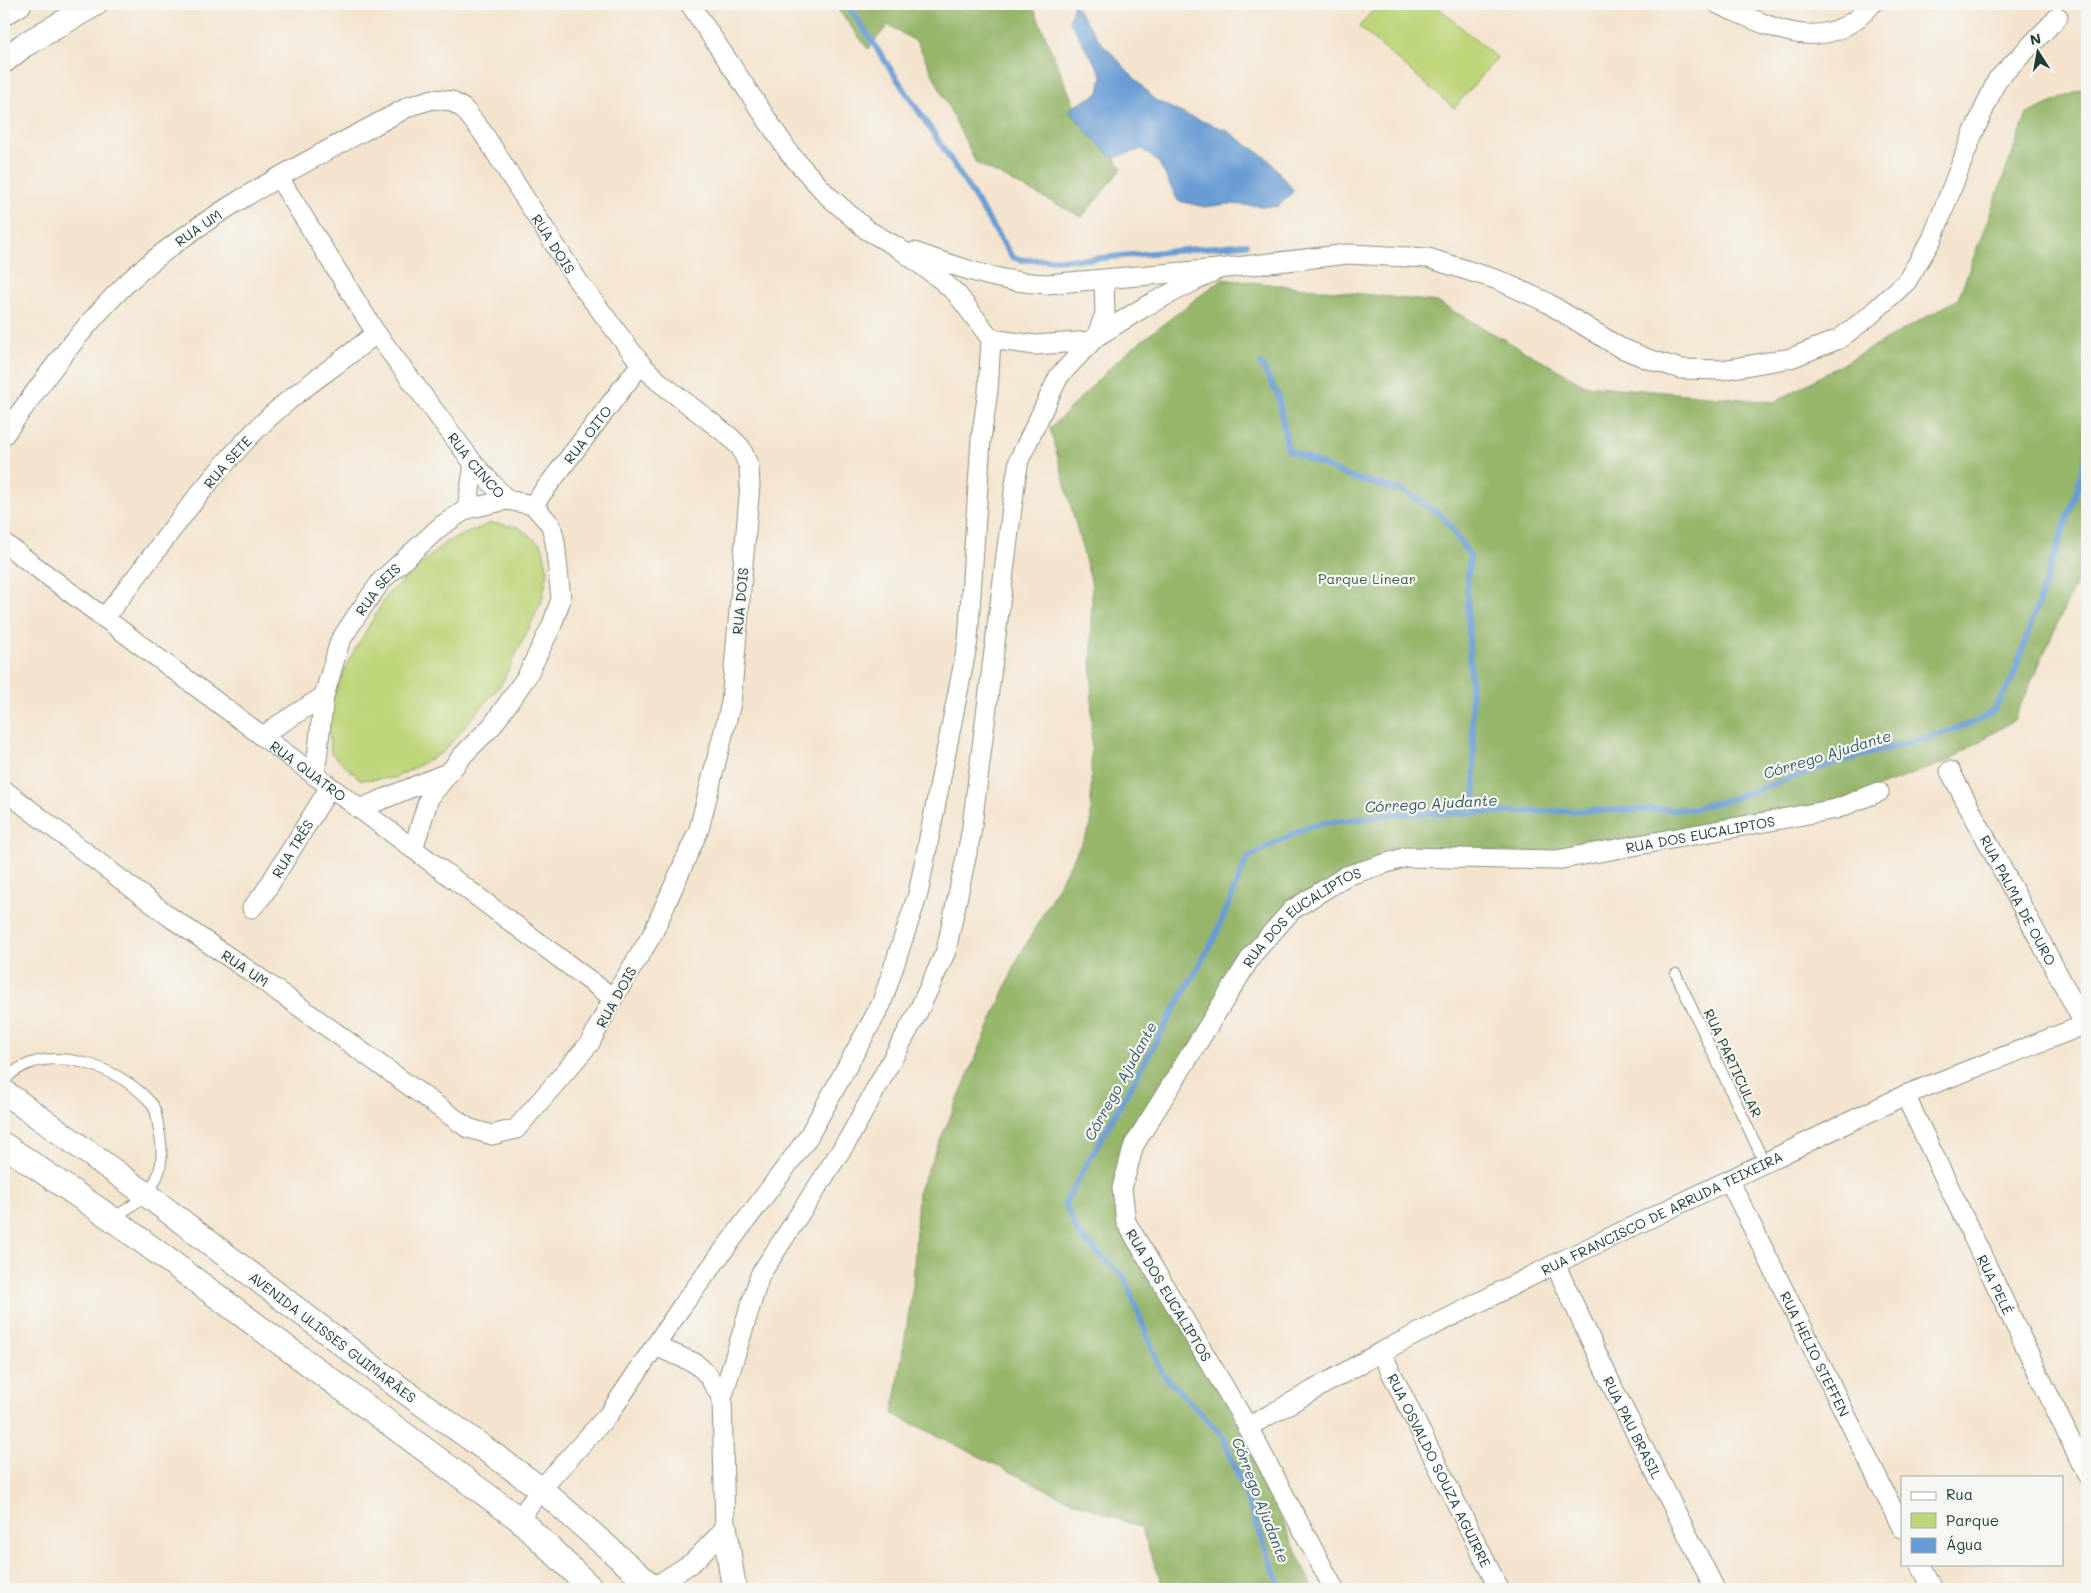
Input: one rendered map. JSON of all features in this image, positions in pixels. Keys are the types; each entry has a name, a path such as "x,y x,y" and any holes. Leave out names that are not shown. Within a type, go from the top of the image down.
{"street":[{"path":"4,14 19,4"},
{"path":"4,61 24,45 95,4"},
{"path":"519,1519 541,1489 609,1414 682,1306 807,1139 881,1005 918,894 968,641 981,439 988,391 991,339 957,294 898,247 867,230 827,195 790,154 690,4"},
{"path":"1718,4 1765,25 1792,34 1810,36 1840,28 1861,16 1872,4"},
{"path":"898,247 990,277 1022,283 1047,284 1218,269 1348,254 1428,258 1498,280 1546,302 1619,346 1648,359 1681,368 1722,370 1791,358 1839,338 1868,318 1907,281 1932,239 1972,136 1997,80 2058,18"},
{"name":"RUA UM","path":"4,435 102,308 129,282 190,234 254,191 410,106 433,99 451,101"},
{"name":"RUA DOIS","path":"451,101 464,109 483,133 578,281 641,364 658,381 729,436 741,448 749,467 750,485 730,703 699,828 652,935 612,998 590,1043 516,1129 492,1135"},
{"name":"RUA CINCO","path":"279,178 376,333 474,464 507,500 533,505"},
{"path":"734,1589 725,1529 722,1398 760,1275 849,1138 917,1014 946,951 971,834 1019,460 1058,376 1094,339 1146,306 1218,269"},
{"path":"1094,339 1105,314 1104,280"},
{"name":"RUA SETE","path":"104,618 204,487 232,455 292,397 376,333"},
{"path":"991,339 1034,345 1094,339"},
{"name":"RUA OITO","path":"533,505 641,364"},
{"path":"467,509 474,464"},
{"name":"RUA SEIS","path":"315,776 324,696 340,641 382,580 441,526 467,509 507,500"},
{"path":"413,849 429,798 463,755 492,726 527,676 562,600 558,561 551,524 533,505"},
{"name":"RUA QUATRO","path":"4,543 612,998"},
{"path":"263,737 275,727 324,696"},
{"path":"359,809 453,770"},
{"name":"RUA PALMA DE OURO","path":"1950,771 2087,1026"},
{"name":"RUA TRÊS","path":"252,908 263,895 330,787"},
{"name":"RUA UM","path":"4,790 170,917 258,977 468,1128 492,1135"},
{"name":"RUA DOS EUCALIPTOS","path":"1334,1589 1248,1427 1126,1222 1122,1188 1134,1145 1253,954 1292,910 1346,876 1406,858 1556,860 1836,809 1878,792"},
{"name":"RUA FRANCISCO DE ARRUDA TEIXEIRA","path":"1248,1427 1381,1352 1555,1264 1905,1095 2087,1026"},
{"name":"AVENIDA ULISSES GUIMARÃES","path":"4,1092 146,1195 400,1388 541,1489 654,1589"},
{"name":"RUA PELÉ","path":"1905,1095 2087,1475"},
{"path":"4,1145 111,1218 519,1519 592,1589"},
{"name":"RUA HELIO STEFFEN","path":"1729,1180 1901,1526"},
{"name":"RUA PAU BRASIL","path":"1555,1264 1614,1392 1715,1589"},
{"path":"655,1346 695,1363 707,1374 722,1398"},
{"name":"RUA OSVALDO SOUZA AGUIRRE","path":"1381,1352 1499,1589"},
{"path":"654,1589 693,1562 725,1529"},
{"path":"1921,1566 1933,1589"}],"lane":[{"name":"RUA PARTICULAR","path":"1676,974 1765,1164"},
{"path":"4,1081 12,1072 32,1061 69,1058 101,1069 127,1081 154,1106 162,1145 157,1180 146,1195 111,1218"}],"green space":[{"path":"834,4 1032,4 1076,110 1122,168 1082,217 976,163 917,42 888,25 868,49"},
{"path":"1378,4 1434,4 1497,58 1454,108 1359,27"},
{"name":"Parque Linear","path":"2087,87 2087,558 2014,720 1946,762 1836,802 1555,853 1406,850 1291,903 1130,1142 1122,1219 1237,1421 1313,1589 1164,1589 1141,1528 1058,1495 893,1414 913,1286 918,1192 1018,959 1091,826 1092,585 1050,428 1123,355 1222,279 1437,302 1585,385 1775,402 1958,299 2027,114"},
{"path":"491,523 518,527 542,545 548,572 541,603 502,683 443,752 395,778 361,780 331,753 327,712 348,662 387,595 446,542"}],"water":[{"path":"1074,4 1100,41 1155,100 1186,115 1226,130 1268,159 1294,191 1277,207 1228,204 1205,207 1178,201 1159,163 1142,149 1113,158 1091,137 1069,109 1099,93 1102,75 1069,20"}],"waterway":[{"path":"847,4 940,143 1012,257 1023,260 1090,259 1246,244"},
{"path":"1261,364 1278,395 1288,450 1352,478 1404,491 1444,517 1470,556 1467,585 1476,813"},
{"name":"Córrego Ajudante","path":"1281,1589 1223,1436 1162,1373 1124,1277 1078,1234 1065,1203 1214,939 1247,859 1311,825 1395,814 1691,809 1728,800 1837,762 1934,736 1978,721 1994,710 2012,680 2078,487 2087,451"}]}
